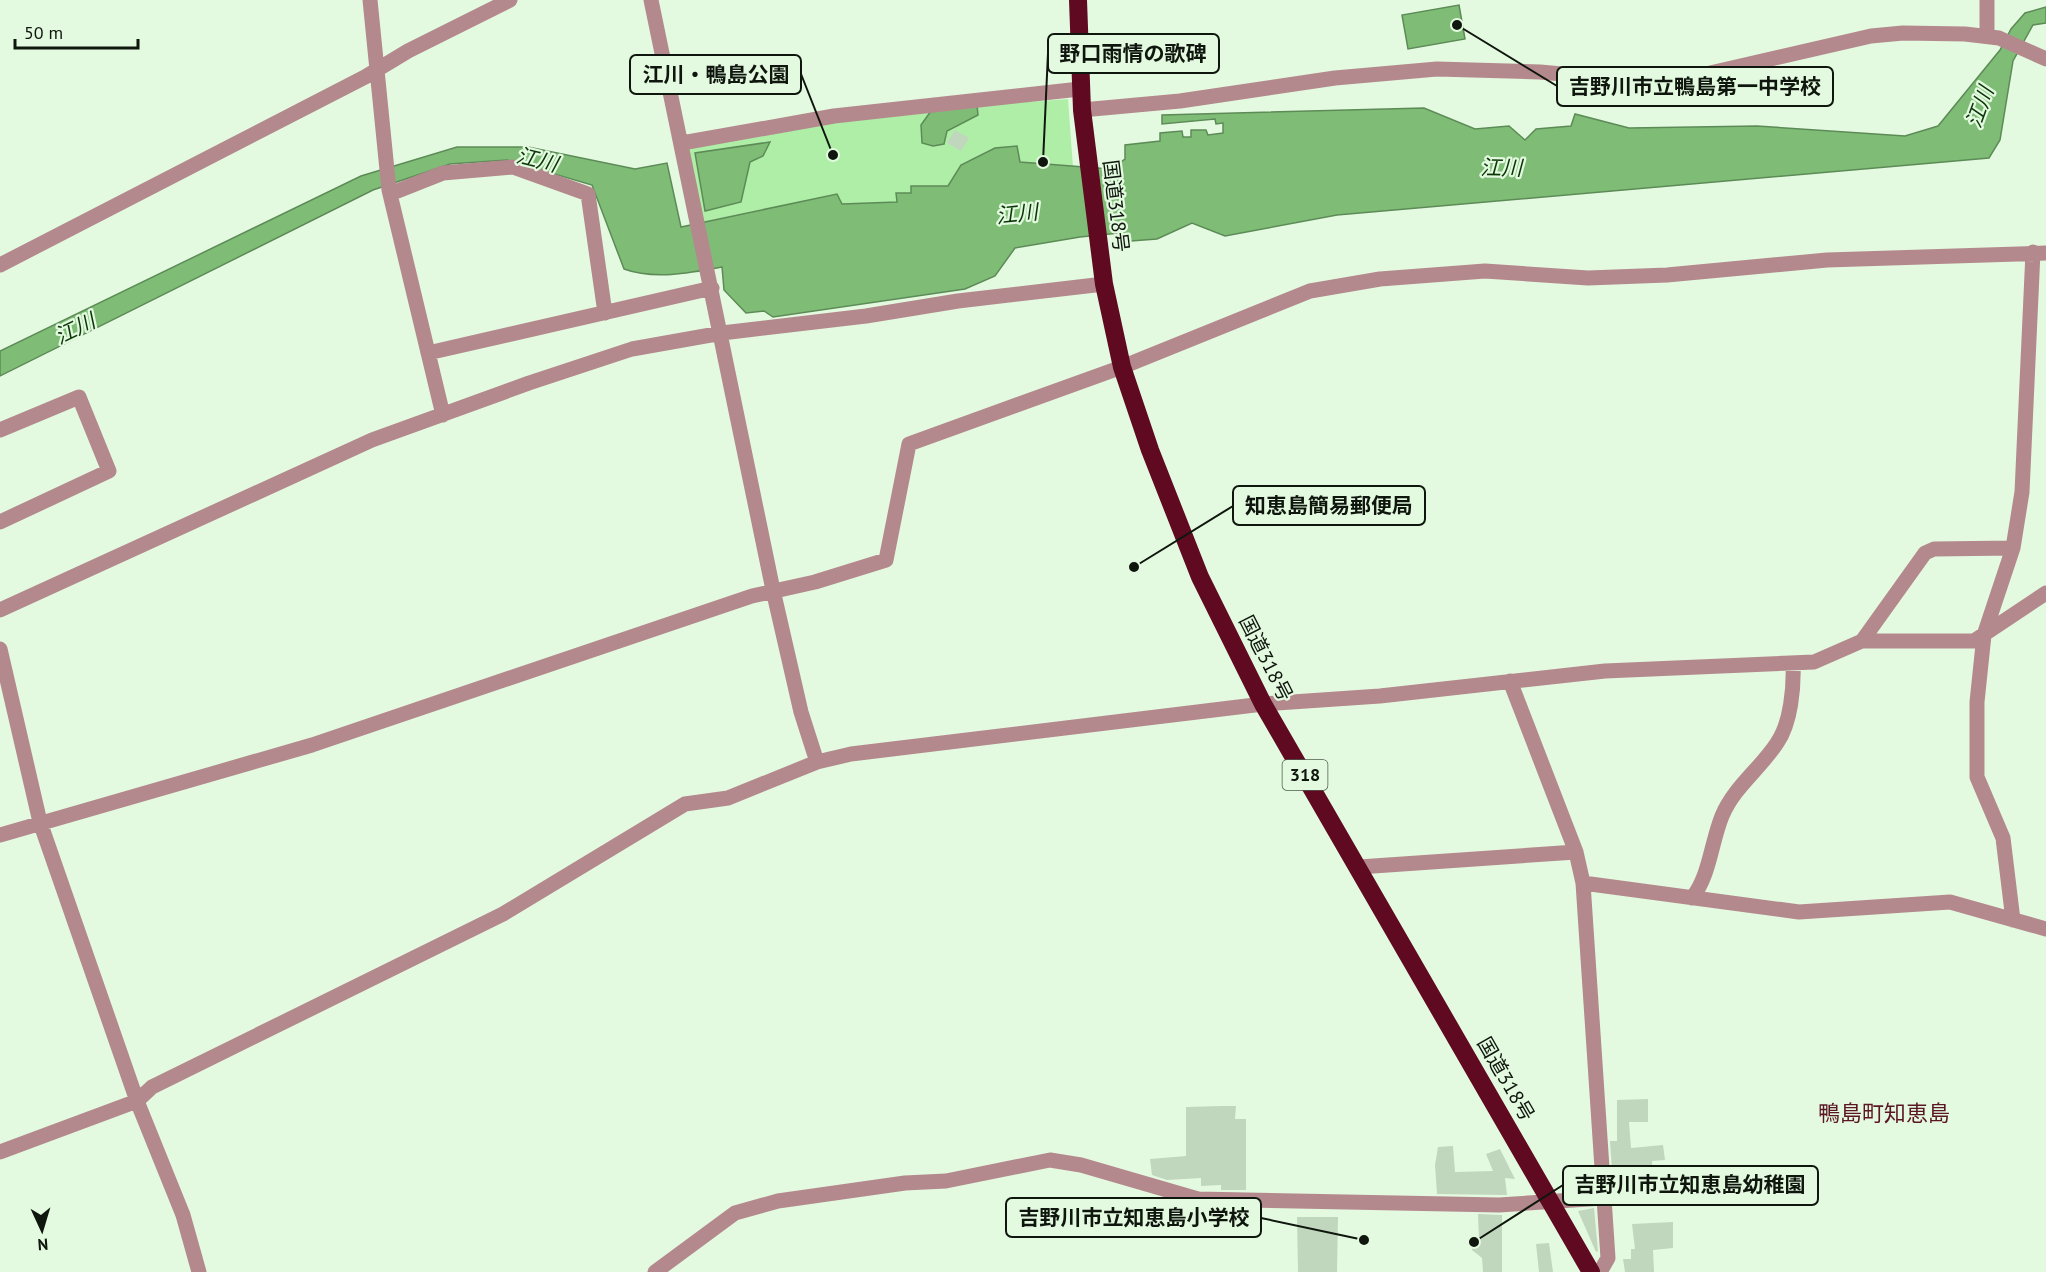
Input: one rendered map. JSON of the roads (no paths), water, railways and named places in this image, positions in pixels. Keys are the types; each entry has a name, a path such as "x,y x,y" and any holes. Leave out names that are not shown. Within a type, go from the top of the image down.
{"highway":[{"name":"国道318号","path":"1078,0 1082,110 1104,284 1122,367 1150,450 1200,578 1263,704 1591,1272"}],"street":[{"path":"370,0 379,69 380,114 390,192 443,415"},
{"path":"0,265 510,0"},
{"path":"651,0 667,84 682,143 722,333 773,590 801,712 817,762"},
{"path":"1986,0 1993,37"},
{"path":"1082,110 1180,101 1345,77 1437,69 1540,72 1662,81 1684,79 1871,36 1903,33 1993,37 2039,56"},
{"path":"682,143 834,116 1080,88"},
{"path":"390,192 442,173 513,167 588,194 605,313"},
{"path":"0,835 312,745 773,590 815,582 886,560 909,444 1122,367 1310,291 1380,279 1485,271 1599,278 1827,260 2039,252 2022,492 2013,548 1984,635 1977,702 1977,777 2003,838 2013,920"},
{"path":"428,353 605,313 711,283"},
{"path":"0,610 372,440 529,383 632,349 722,333 1104,284"},
{"path":"0,430 79,397 109,471 0,522"},
{"path":"1862,641 1925,553 1934,549 2013,548"},
{"path":"0,1152 137,1101 152,1087 502,914 685,804 728,798 817,762 851,754 1263,704 1380,696 1605,671 1814,662 1826,659 1862,641 1974,641 2046,593"},
{"path":"0,649 40,822 137,1101 183,1215 199,1272"},
{"path":"1692,898 1701,886 1721,818 1732,796 1779,742 1795,691 1793,663"},
{"path":"1510,681 1576,852 1583,883 1608,1258 1600,1272"},
{"path":"1359,867 1576,852"},
{"path":"1583,883 1799,912 1950,902 2046,929"},
{"path":"655,1272 735,1213 778,1202 905,1183 946,1182 1050,1160 1081,1165 1198,1199 1499,1205 1604,1198"}],"water":[{"path":"1459,5 1465,39 1408,49 1402,15"},
{"name":"江川","path":"2046,7 2046,23 2033,25 2013,61 2000,140 1989,158 1337,215 1225,236 1192,223 1157,239 1131,241 1120,233 1080,237 1015,248 995,276 965,289 773,317 764,311 746,313 724,290 722,267 660,275 624,269 592,185 507,160 450,164 373,190 0,376 0,351 361,176 457,147 528,147 635,169 667,163 681,227 837,194 842,204 897,202 896,193 911,193 911,186 948,186 961,165 995,148 1017,146 1020,162 1110,169 1125,159 1125,145 1160,141 1160,133 1182,131 1183,137 1191,137 1191,130 1206,130 1208,135 1223,133 1223,123 1216,124 1215,119 1162,124 1162,115 1424,108 1475,129 1509,126 1525,140 1536,129 1571,126 1575,114 1629,128 1757,126 1905,136 1938,126 2000,50 2011,29 2025,13"},
{"path":"977,105 978,115 947,131 944,144 933,146 922,143 921,125 931,111"},
{"path":"770,142 763,156 750,162 741,202 705,211 695,153"}],"place":[{"name":"吉野川市立鴨島第一中学校","path":"1457,25"},
{"name":"江川・鴨島公園","path":"833,155"},
{"name":"野口雨情の歌碑","path":"1043,162"},
{"name":"知恵島簡易郵便局","path":"1134,567"},
{"name":"吉野川市立知恵島小学校","path":"1364,1240"},
{"name":"吉野川市立知恵島幼稚園","path":"1474,1242"}],"district":[{"name":"鴨島町知恵島","path":"1884,1113"}]}
